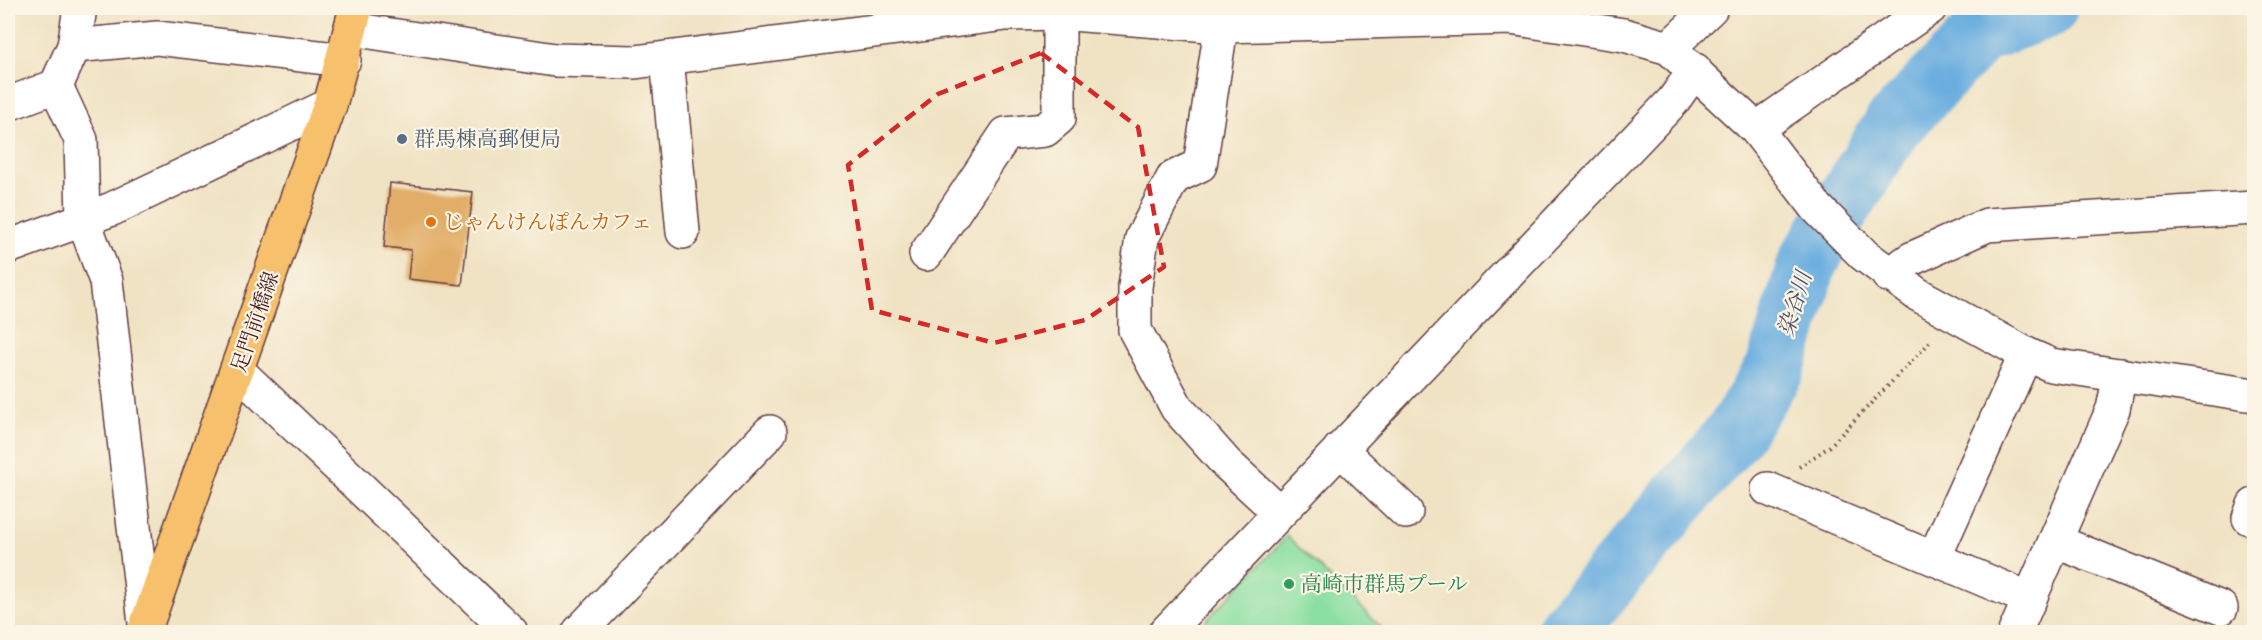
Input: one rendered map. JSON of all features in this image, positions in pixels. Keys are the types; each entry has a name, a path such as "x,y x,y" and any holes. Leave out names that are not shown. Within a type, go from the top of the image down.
{"main road":[{"name":"足門前橋線","path":"145,632 330,105 354,18"}],"street":[{"path":"8,104 56,86 74,46 80,8"},
{"path":"1669,48 1711,8"},
{"path":"1756,129 1930,8"},
{"path":"926,254 1006,134 1045,130 1059,118 1059,13"},
{"path":"354,18 555,60 635,62 1006,14 1510,18 1615,33 1669,48 1756,129 1817,208 1876,265 1951,312 2026,354 2051,365 2254,395"},
{"path":"1222,17 1200,165 1173,178 1142,238 1135,287 1135,330 1177,408 1226,463 1278,512"},
{"path":"74,46 157,38 344,60"},
{"path":"667,58 683,232"},
{"path":"1166,633 1278,512 1673,101 1695,70"},
{"path":"56,86 81,140 83,219 106,281 145,632"},
{"path":"8,247 112,209 330,105"},
{"path":"1876,265 1911,259 1987,225 2254,208"},
{"path":"1934,558 2026,354"},
{"path":"238,371 511,633"},
{"path":"2015,633 2113,409 2120,375"},
{"path":"579,633 770,432"},
{"path":"1340,448 1406,512"},
{"path":"1768,489 2030,599"},
{"path":"2055,541 2221,608"}],"path":[{"path":"1768,489 1829,447 1933,338 1951,312"}],"highlighted area":[{"path":"1041,53 1138,127 1164,267 1085,320 994,343 872,310 848,165 938,94"}],"green space":[{"name":"高崎市群馬プール","path":"1287,536 1386,632 1195,632"}],"building":[{"path":"390,183 473,192 462,285 408,279 411,250 384,247"}],"waterway":[{"name":"染谷川","path":"1565,632 1733,435 1775,369 1808,261 1893,125 1981,33 2048,8"}],"place":[{"name":"群馬棟高郵便局","path":"402,139"},
{"name":"じゃんけんぽんカフェ","path":"431,222"},
{"name":"高崎市群馬プール","path":"1289,584"}]}
